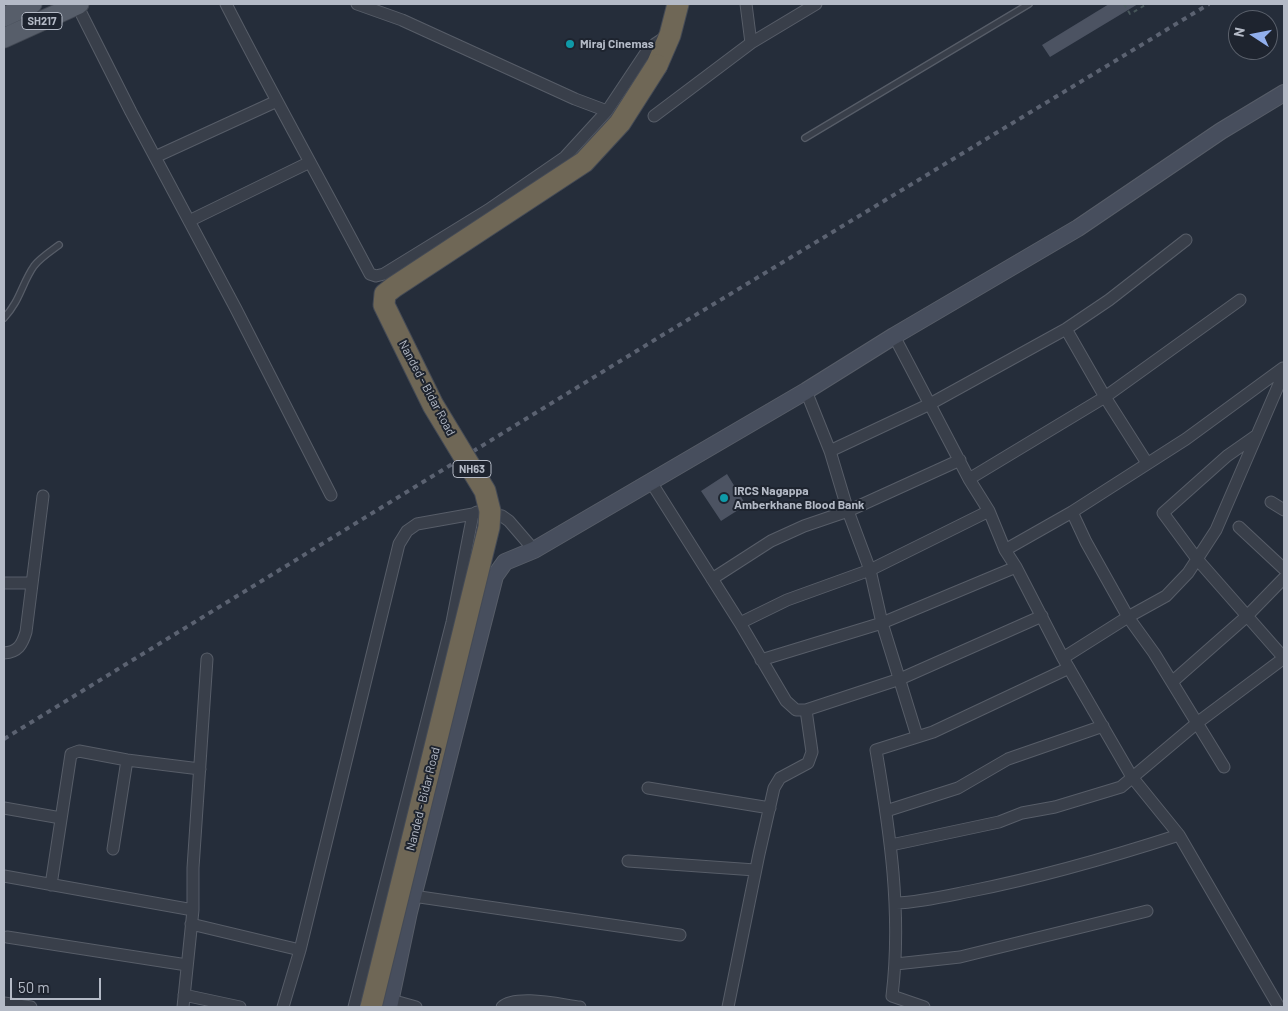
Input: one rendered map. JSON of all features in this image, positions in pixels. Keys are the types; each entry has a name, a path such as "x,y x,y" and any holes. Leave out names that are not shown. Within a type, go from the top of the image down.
{"highway":[{"name":"Nanded - Bidar Road","path":"371,1007 489,527 490,511 485,491 433,405 388,314 384,305 385,294 394,286 584,162 620,123 657,65 670,34 678,4"}],"main road":[{"name":"SH217","path":"4,17 32,4"},
{"name":"SH217","path":"4,38 78,4"}],"street":[{"path":"78,4 155,157 331,495"},
{"path":"226,4 370,274 376,276 384,274 488,210 565,157 607,111 645,54 655,44 670,34"},
{"path":"357,4 402,20 576,99 607,111"},
{"path":"746,4 751,42"},
{"path":"654,116 751,42 816,4"},
{"path":"416,1007 390,1004 413,896 495,576 505,562 534,550 651,482 1078,228 1221,131 1284,93"},
{"path":"155,157 277,101"},
{"path":"189,221 310,162"},
{"path":"830,452 930,404 1066,329 1109,300 1186,240"},
{"path":"969,479 1105,397 1240,300"},
{"path":"1066,329 1105,397 1147,463"},
{"path":"894,336 969,479 989,512 1005,550 1016,567 1066,663 1132,777 1179,835 1280,1007"},
{"path":"922,1007 892,996 896,964 896,903 891,845 876,750 934,732 1066,663 1128,617 1166,596 1188,573 1216,530 1278,384 1282,369"},
{"path":"1005,550 1072,512 1186,439 1282,369"},
{"path":"806,391 830,452 848,511 870,570 882,622 917,736"},
{"path":"891,845 999,822 1022,813 1055,807 1121,787 1197,723 1284,658 1197,559 1163,513 1227,456 1257,435"},
{"path":"712,579 771,541 804,526 848,511 960,460"},
{"path":"651,482 740,623 786,701 796,710 806,710 900,679 1042,616"},
{"path":"4,653 18,649 23,643 26,632 43,496"},
{"path":"1271,502 1284,510"},
{"path":"283,1007 300,950 399,544 406,531 417,524 477,512 502,516 509,521 534,550"},
{"path":"740,623 787,600 870,570 989,512"},
{"path":"1072,512 1086,542 1128,617 1154,653 1224,767"},
{"path":"354,1007 452,622 473,514"},
{"path":"1239,527 1284,569"},
{"path":"761,660 882,622 1016,567"},
{"path":"1172,682 1247,616 1284,578"},
{"path":"4,583 32,583"},
{"path":"182,1007 193,910 193,868 207,659"},
{"path":"728,1007 755,870 774,788 780,778 808,763 812,752 806,710"},
{"path":"886,811 958,788 1008,759 1103,726"},
{"path":"51,885 71,754 79,751 127,760 200,769"},
{"path":"113,849 127,760"},
{"path":"648,788 770,808"},
{"path":"4,808 61,818"},
{"path":"896,903 914,902 1002,884 1112,857 1179,835"},
{"path":"628,861 755,870"},
{"path":"4,876 193,910"},
{"path":"413,896 680,935"},
{"path":"896,964 960,956 1147,911"},
{"path":"191,924 300,950"},
{"path":"6,937 187,965"},
{"path":"184,994 240,1007"},
{"path":"502,1007 507,1003 526,1000 580,1007"},
{"path":"4,1003 31,1007"}],"lane":[{"path":"804,138 1028,4"},
{"path":"4,318 11,311 21,294 35,265 59,245"}],"path":[{"path":"1124,4 1130,14 1147,4"}],"building":[{"path":"1109,4 1138,4 1050,57 1042,45"},
{"name":"IRCS Nagappa Amberkhane Blood Bank","path":"727,474 746,505 721,521 701,491"}],"railway":[{"path":"4,739 661,336 1209,4"}],"place":[{"name":"Miraj Cinemas","path":"570,44"},
{"name":"IRCS Nagappa Amberkhane Blood Bank","path":"724,498"}]}
